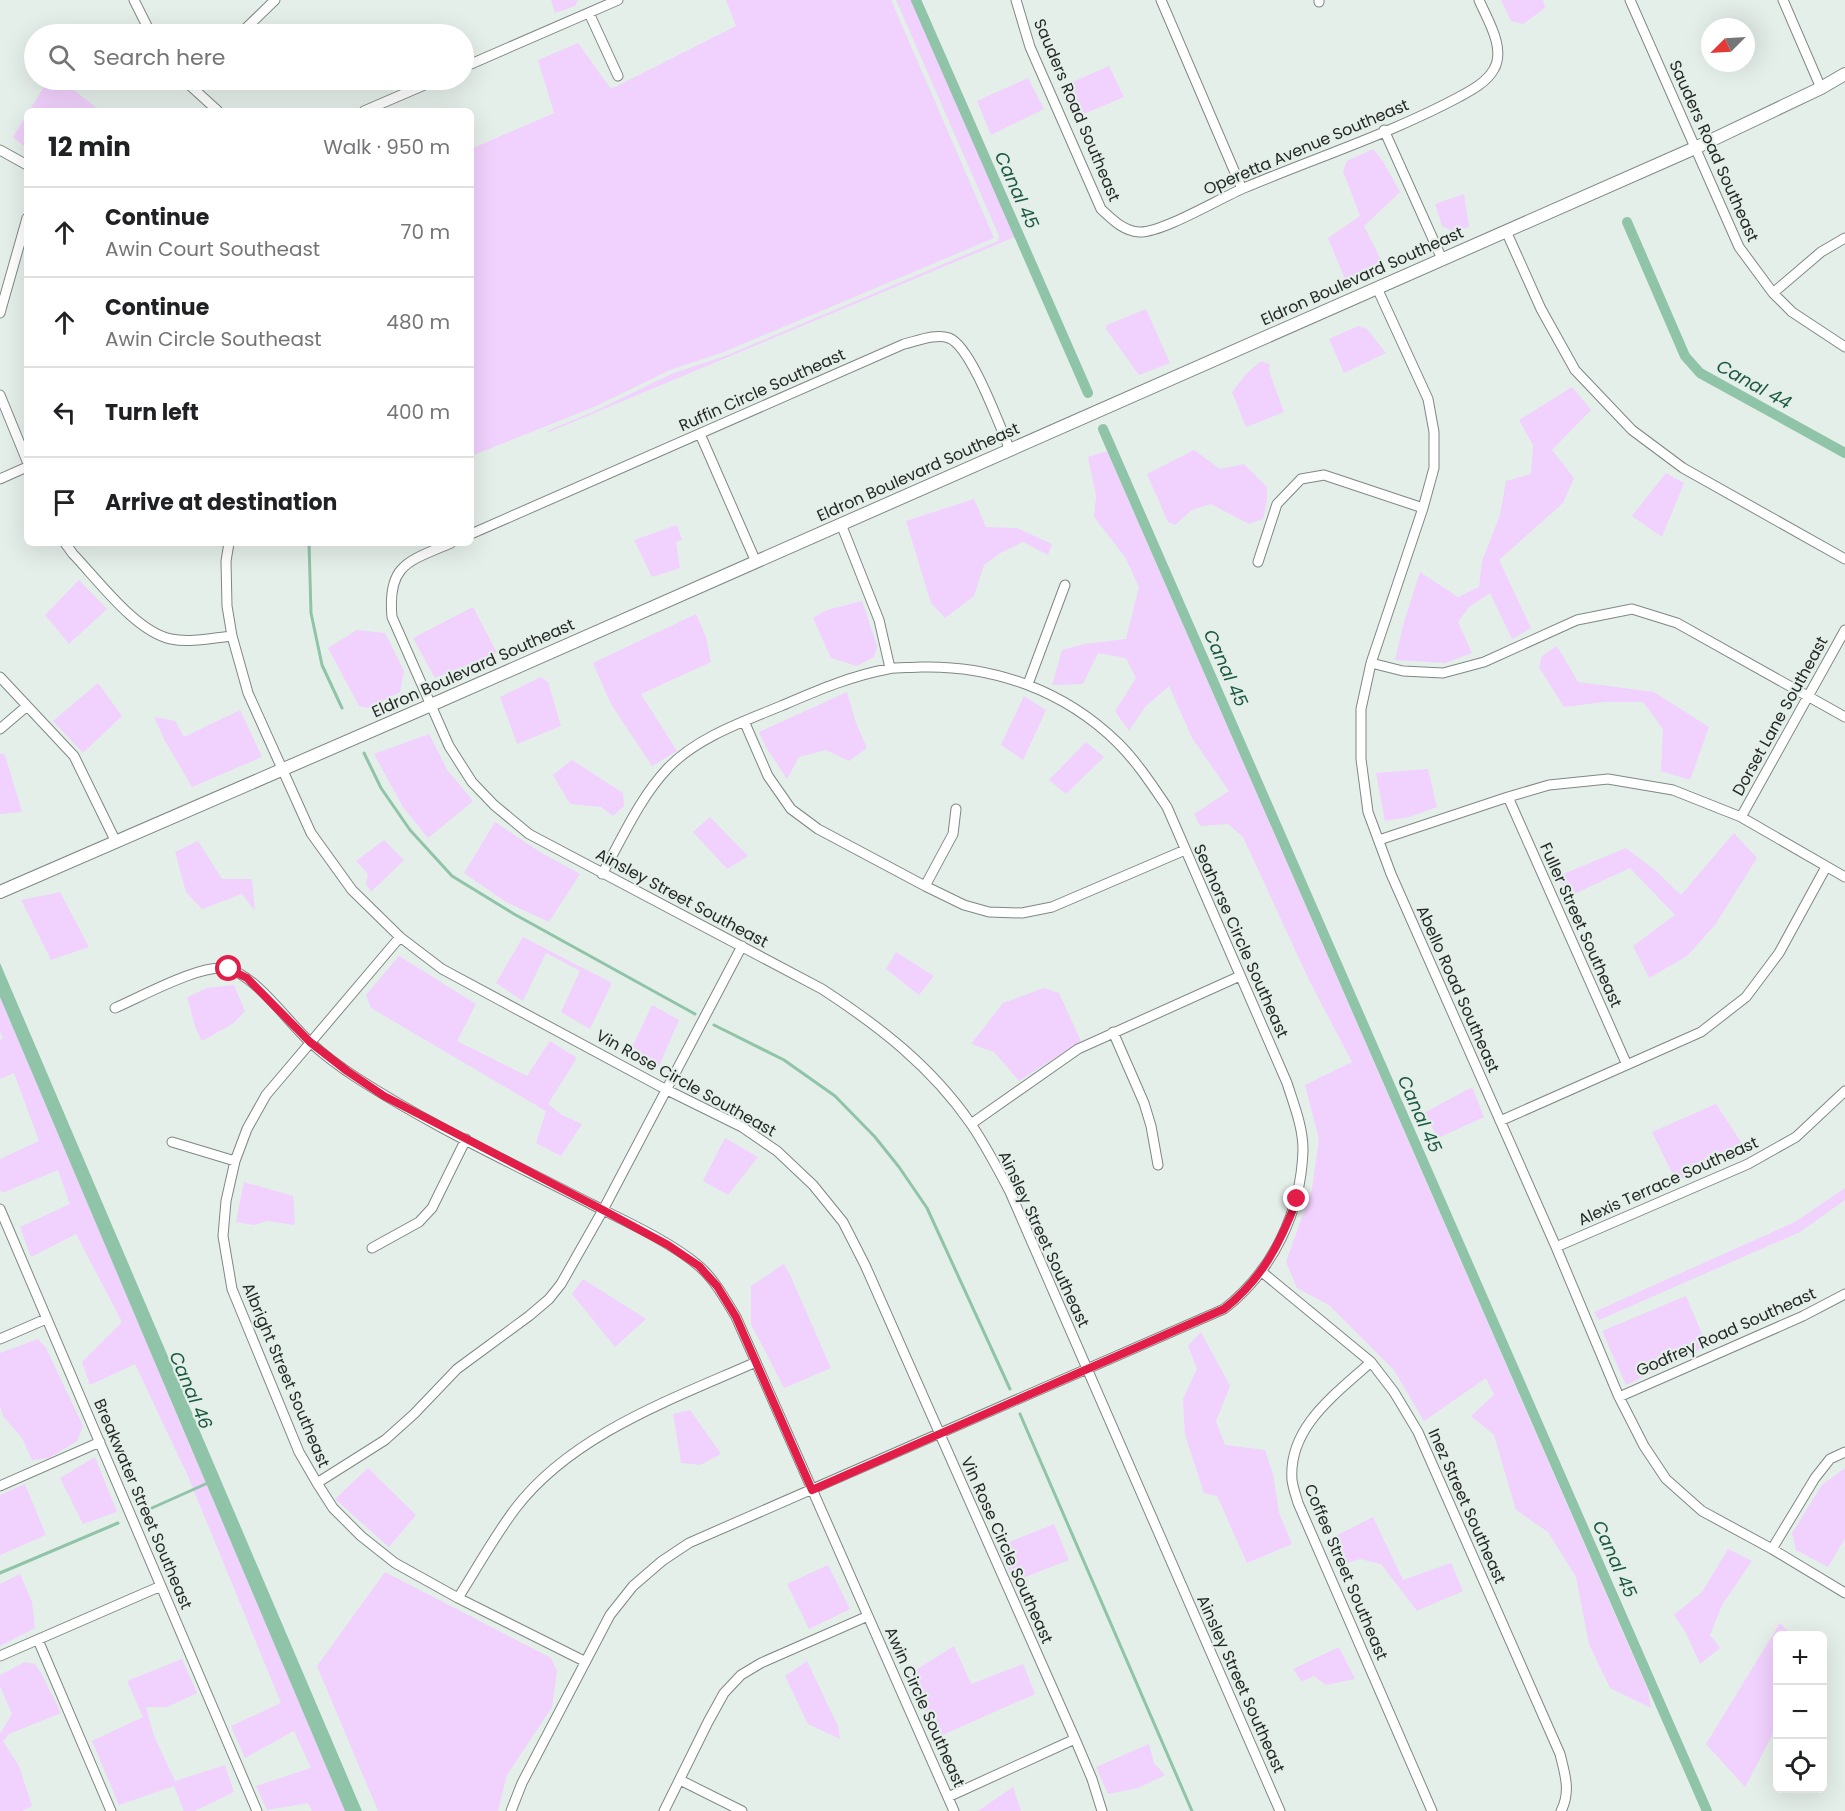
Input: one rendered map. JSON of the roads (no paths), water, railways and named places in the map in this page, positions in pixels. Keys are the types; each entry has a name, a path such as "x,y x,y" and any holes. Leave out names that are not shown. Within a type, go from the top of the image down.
{"street":[{"path":"134,0 146,24"},
{"path":"250,24 275,0"},
{"path":"474,63 618,0"},
{"name":"Sauders Road Southeast","path":"1016,0 1030,47 1101,209 1119,225"},
{"path":"1161,0 1242,189"},
{"name":"Operetta Avenue Southeast","path":"1119,225 1139,232 1158,229 1242,189 1457,98 1480,84 1495,68 1498,43 1479,0"},
{"name":"Sauders Road Southeast","path":"1630,0 1739,247 1773,293 1792,312 1845,347"},
{"path":"1783,0 1821,88"},
{"path":"589,13 618,76"},
{"name":"Eldron Boulevard Southeast","path":"0,892 431,705 1695,148 1821,88 1845,74"},
{"path":"197,90 216,108"},
{"path":"371,108 413,90"},
{"path":"1384,130 1442,259"},
{"path":"0,150 24,163"},
{"path":"0,313 24,229"},
{"path":"1506,231 1541,309 1575,370 1632,430 1683,468 1845,559"},
{"path":"1773,293 1821,252 1845,238"},
{"name":"Abello Road Southeast","path":"1377,288 1428,399 1434,432 1434,468 1423,508 1371,663 1361,709 1361,759 1368,812 1378,840 1619,1397 1644,1446 1666,1479 1702,1511 1772,1549 1845,1593"},
{"name":"Ruffin Circle Southeast","path":"474,533 904,344 929,338 948,338 961,346 971,362 1010,450"},
{"path":"0,395 24,453"},
{"path":"700,434 756,562"},
{"path":"0,479 24,468"},
{"path":"1258,562 1277,504 1301,479 1324,475 1423,508"},
{"path":"841,524 879,620 890,668"},
{"path":"67,546 138,622 155,634 187,640 232,636"},
{"name":"Vin Rose Circle Southeast","path":"228,546 226,561 227,606 232,636 248,693 311,833 352,890 400,937 442,969 665,1089 742,1127 777,1151 813,1185 843,1222 866,1265 1075,1739 1092,1779 1102,1811"},
{"path":"431,705 392,616 390,594 395,576 411,560 444,546"},
{"path":"1028,684 1065,585"},
{"path":"1371,663 1403,671 1443,673 1484,662 1576,620 1632,609 1677,623 1845,717"},
{"name":"Dorset Lane Southeast","path":"1741,817 1845,630"},
{"name":"Seahorse Circle Southeast","path":"602,874 642,803 667,769 692,748 723,730 850,678 890,668 963,668 1028,684 1059,699 1118,742 1143,771 1167,807 1287,1083 1298,1115 1303,1149 1297,1199 1285,1230 1262,1272 1243,1294 1224,1309 812,1490"},
{"path":"0,677 74,756 116,842"},
{"name":"Ainsley Street Southeast","path":"431,705 449,746 472,782 494,805 529,834 822,989 866,1017 913,1056 938,1082 971,1124 1010,1192 1280,1811"},
{"path":"0,729 27,706"},
{"path":"744,721 768,776 791,808 818,829 964,905 989,912 1022,914 1052,907 1185,850"},
{"path":"1378,840 1508,796 1549,785 1608,779 1673,790 1741,817 1845,877"},
{"name":"Fuller Street Southeast","path":"1508,796 1627,1065"},
{"path":"924,886 953,834 956,809"},
{"path":"1500,1121 1701,1032 1746,997 1779,953 1826,867"},
{"name":"Albright Street Southeast","path":"400,937 266,1095 247,1129 235,1161 226,1201 223,1236 232,1289 299,1452 333,1508 361,1536 395,1563 458,1598 584,1661"},
{"path":"316,1483 385,1440 457,1370 549,1299 561,1284 603,1210 742,946"},
{"name":"Awin Circle Southeast","path":"115,1008 195,973 212,968 229,969 247,978 310,1042 384,1096 668,1245 699,1266 717,1286 736,1317 954,1811"},
{"path":"971,1124 1078,1049 1240,976"},
{"path":"1113,1032 1144,1103 1158,1165"},
{"name":"Alexis Terrace Southeast","path":"1556,1247 1748,1164 1796,1137 1845,1091"},
{"path":"372,1248 419,1222 432,1208 466,1139"},
{"path":"172,1142 235,1161"},
{"name":"Breakwater Street Southeast","path":"0,1209 258,1811"},
{"name":"Inez Street Southeast","path":"1262,1272 1371,1362 1394,1392 1418,1432 1560,1754 1567,1784 1566,1801 1561,1811"},
{"name":"Godfrey Road Southeast","path":"1619,1397 1803,1316 1845,1294"},
{"path":"0,1339 46,1319"},
{"path":"458,1598 516,1508 550,1473 599,1436 633,1417 756,1362"},
{"name":"Coffee Street Southeast","path":"1371,1362 1318,1411 1302,1433 1293,1457 1292,1481 1298,1503 1432,1811"},
{"path":"0,1486 100,1442"},
{"path":"1772,1549 1815,1478 1830,1459 1845,1452"},
{"path":"511,1811 522,1783 584,1661 610,1615 633,1586 662,1561 689,1543 812,1490"},
{"path":"0,1656 161,1586"},
{"name":"Awin Circle Southeast","path":"664,1811 724,1693 741,1675 761,1663 868,1616"},
{"path":"38,1640 111,1811"},
{"path":"948,1797 1075,1739"},
{"path":"680,1780 742,1811"}],"waterway":[{"name":"Canal 45","path":"916,0 1088,393"},
{"name":"Canal 44","path":"1627,222 1685,356 1700,373 1845,453"},
{"name":"Canal 45","path":"1103,429 1707,1811"},
{"path":"309,546 311,613 322,665 342,708"},
{"path":"364,753 381,788 410,830 452,876 514,914 695,1014"},
{"path":"714,1025 784,1060 835,1096 875,1137 927,1208 1010,1389"},
{"path":"1020,1414 1192,1811"},
{"path":"143,1512 210,1482"},
{"path":"0,1573 118,1523"}],"water label":[{"name":"Canal 46","path":"191,1390"}]}
